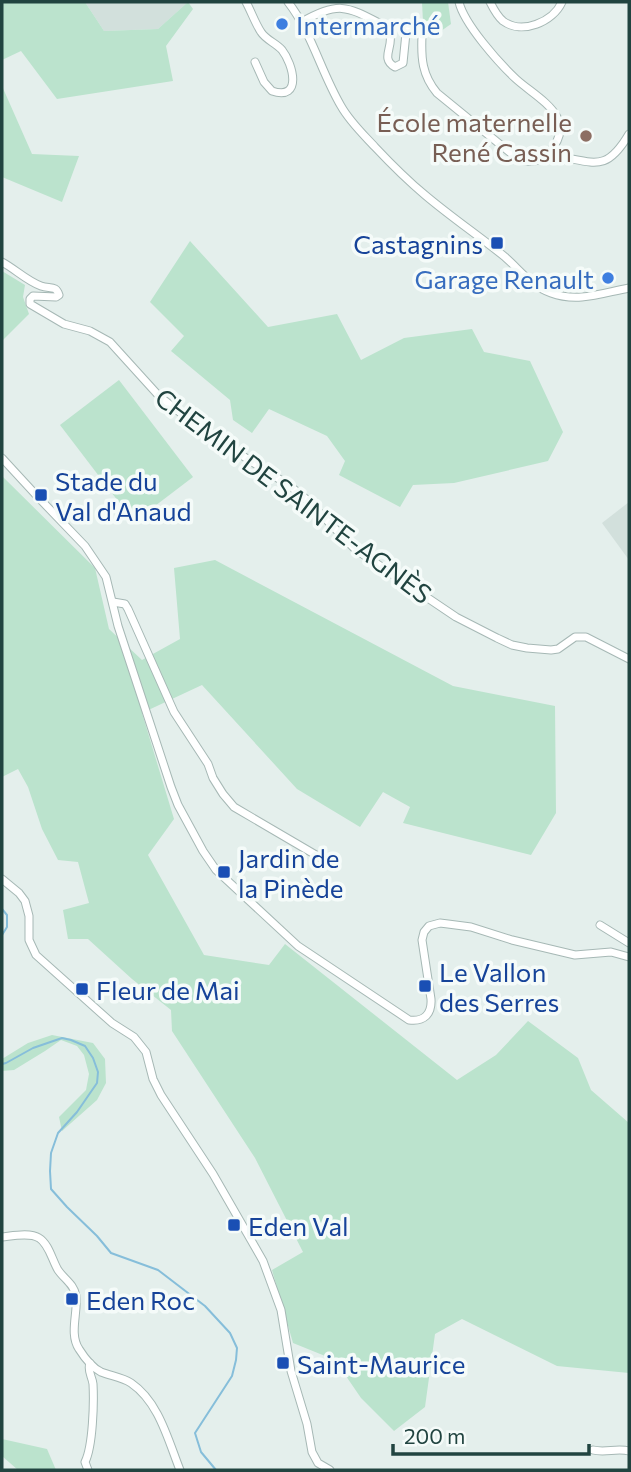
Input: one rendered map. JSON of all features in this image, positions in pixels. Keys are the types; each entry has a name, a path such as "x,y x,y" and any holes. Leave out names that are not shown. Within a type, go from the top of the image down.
{"street":[{"path":"246,2 261,32 284,53 293,74 293,84 287,91 272,91 264,82 255,62"},
{"path":"288,2 302,22 341,108 407,180 541,289 573,299 629,288"},
{"path":"302,22 331,8 349,8 385,26 389,31 391,36 387,57 388,62 395,67 403,63 409,29 416,28 422,36 423,70 437,93 518,159 532,162 544,157 559,134 557,118 542,99 516,79 496,57 468,22 459,2"},
{"path":"490,2 500,19 523,26 531,26 551,17 562,2"},
{"path":"549,152 555,156 603,162 615,154 629,134"},
{"name":"CHEMIN DE SAINTE-AGNÈS","path":"2,262 40,286 59,291 56,297 33,296 30,304 64,324 90,331 106,339 159,396 210,435 290,486 355,549 456,617 512,645 551,650 581,636 629,659"},
{"path":"2,458 85,546 106,577 118,626 171,787 203,851 216,870 298,946 409,1020 416,1021 428,1015 431,1009 422,940 424,932 435,924 471,927 575,956 611,953 629,957"},
{"path":"113,603 125,604 128,609 174,712 208,764 223,794 234,807 321,859"},
{"path":"2,879 25,901 29,916 29,940 36,955 113,1023 140,1043 162,1095 254,1244 281,1310 291,1371 312,1452 318,1463 330,1470"},
{"path":"600,925 629,943"},
{"path":"2,1237 32,1235 44,1244 58,1271 73,1287 76,1296 74,1337 79,1349 90,1363 103,1373 129,1381 149,1399 180,1470"},
{"path":"88,1470 85,1462 88,1456 93,1390 88,1369 90,1363"},
{"path":"593,1450 629,1451"}],"shaded area":[{"path":"85,2 188,2 158,29 104,31"},
{"path":"629,502 629,560 602,523"}],"green space":[{"path":"2,2 85,2 104,31 158,29 188,2 193,9 166,46 173,81 57,99 21,51 2,60"},
{"path":"422,2 448,2 451,24 431,38 423,22"},
{"path":"2,86 32,154 79,156 62,202 2,177"},
{"path":"190,241 268,327 337,314 361,360 404,338 472,329 484,352 530,361 563,432 548,461 454,483 413,485 400,507 339,475 345,461 327,436 269,409 252,433 233,420 230,400 171,351 184,336 150,302"},
{"path":"2,271 25,285 23,297 29,314 2,341"},
{"path":"119,380 193,477 134,522 60,425"},
{"path":"2,476 95,568 109,629 142,660 180,639 174,568 215,560 453,686 555,706 556,813 531,855 403,823 410,807 383,792 360,827 297,789 202,685 142,713 174,819 148,855 204,955 269,965 285,944 457,1080 496,1055 528,1021 578,1058 591,1090 629,1123 629,1373 557,1366 462,1319 435,1334 425,1407 394,1431 361,1398 335,1360 293,1343 272,1270 303,1252 255,1158 172,1031 171,1010 88,939 68,939 63,910 89,903 78,862 58,860 42,829 28,787 18,769 2,777"},
{"path":"52,1035 93,1043 105,1059 106,1083 97,1100 62,1131 59,1117 86,1090 89,1074 84,1055 77,1046 61,1040 14,1070 2,1071 2,1059 28,1043"},
{"path":"2,1439 47,1449 56,1470 18,1470 2,1456"}],"waterway":[{"path":"2,909 7,915 7,927 2,935"},
{"path":"2,1064 33,1048 62,1038 85,1046 93,1058 98,1072 97,1083 58,1133 51,1153 51,1189 111,1253 158,1270 205,1306 230,1333 237,1348 232,1376 195,1433 201,1452 216,1470"}],"place":[{"name":"Intermarché","path":"282,24"},
{"name":"École maternelle René Cassin","path":"586,136"},
{"name":"Castagnins","path":"497,243"},
{"name":"Garage Renault","path":"608,278"},
{"name":"Stade du Val d'Anaud","path":"41,495"},
{"name":"Jardin de la Pinède","path":"224,872"},
{"name":"Le Vallon des Serres","path":"425,986"},
{"name":"Fleur de Mai","path":"82,989"},
{"name":"Eden Val","path":"234,1225"},
{"name":"Eden Roc","path":"72,1299"},
{"name":"Saint-Maurice","path":"283,1363"}]}
